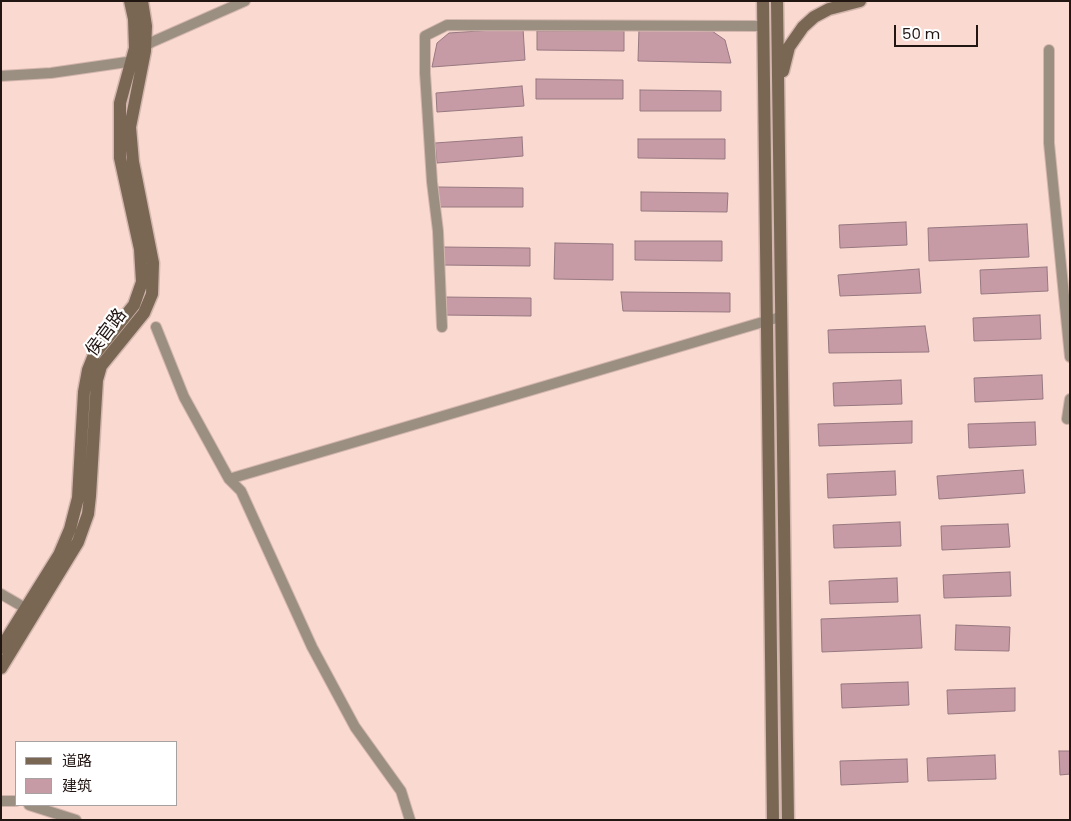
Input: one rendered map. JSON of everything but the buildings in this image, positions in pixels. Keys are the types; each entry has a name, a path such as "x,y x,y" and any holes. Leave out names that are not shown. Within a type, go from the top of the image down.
{"street":[{"name":"侯官路","path":"1,668 59,555 75,513 81,463 84,392 90,363 134,305 142,282 140,249 120,158 120,103 133,60 136,35 130,1"},
{"name":"侯官路","path":"1,648 73,553 88,514 92,479 94,395 101,366 144,313 152,294 153,263 133,162 130,127 145,46 146,26 142,1"},
{"path":"1,76 51,73 133,60 145,46 246,1"},
{"path":"763,1 765,322 773,820"},
{"path":"777,1 788,820"},
{"path":"778,106 784,62 796,34 821,13 860,1"},
{"path":"442,327 438,231 432,182 424,73 426,36 447,26 763,26"},
{"path":"1049,50 1049,143 1070,357"},
{"path":"229,479 780,318"},
{"path":"156,327 184,396 229,479 241,491 316,655 355,727 401,792 410,820"},
{"path":"1067,419 1070,399"},
{"path":"1,594 30,611"},
{"path":"1,801 15,801"},
{"path":"32,806 76,820"}]}
